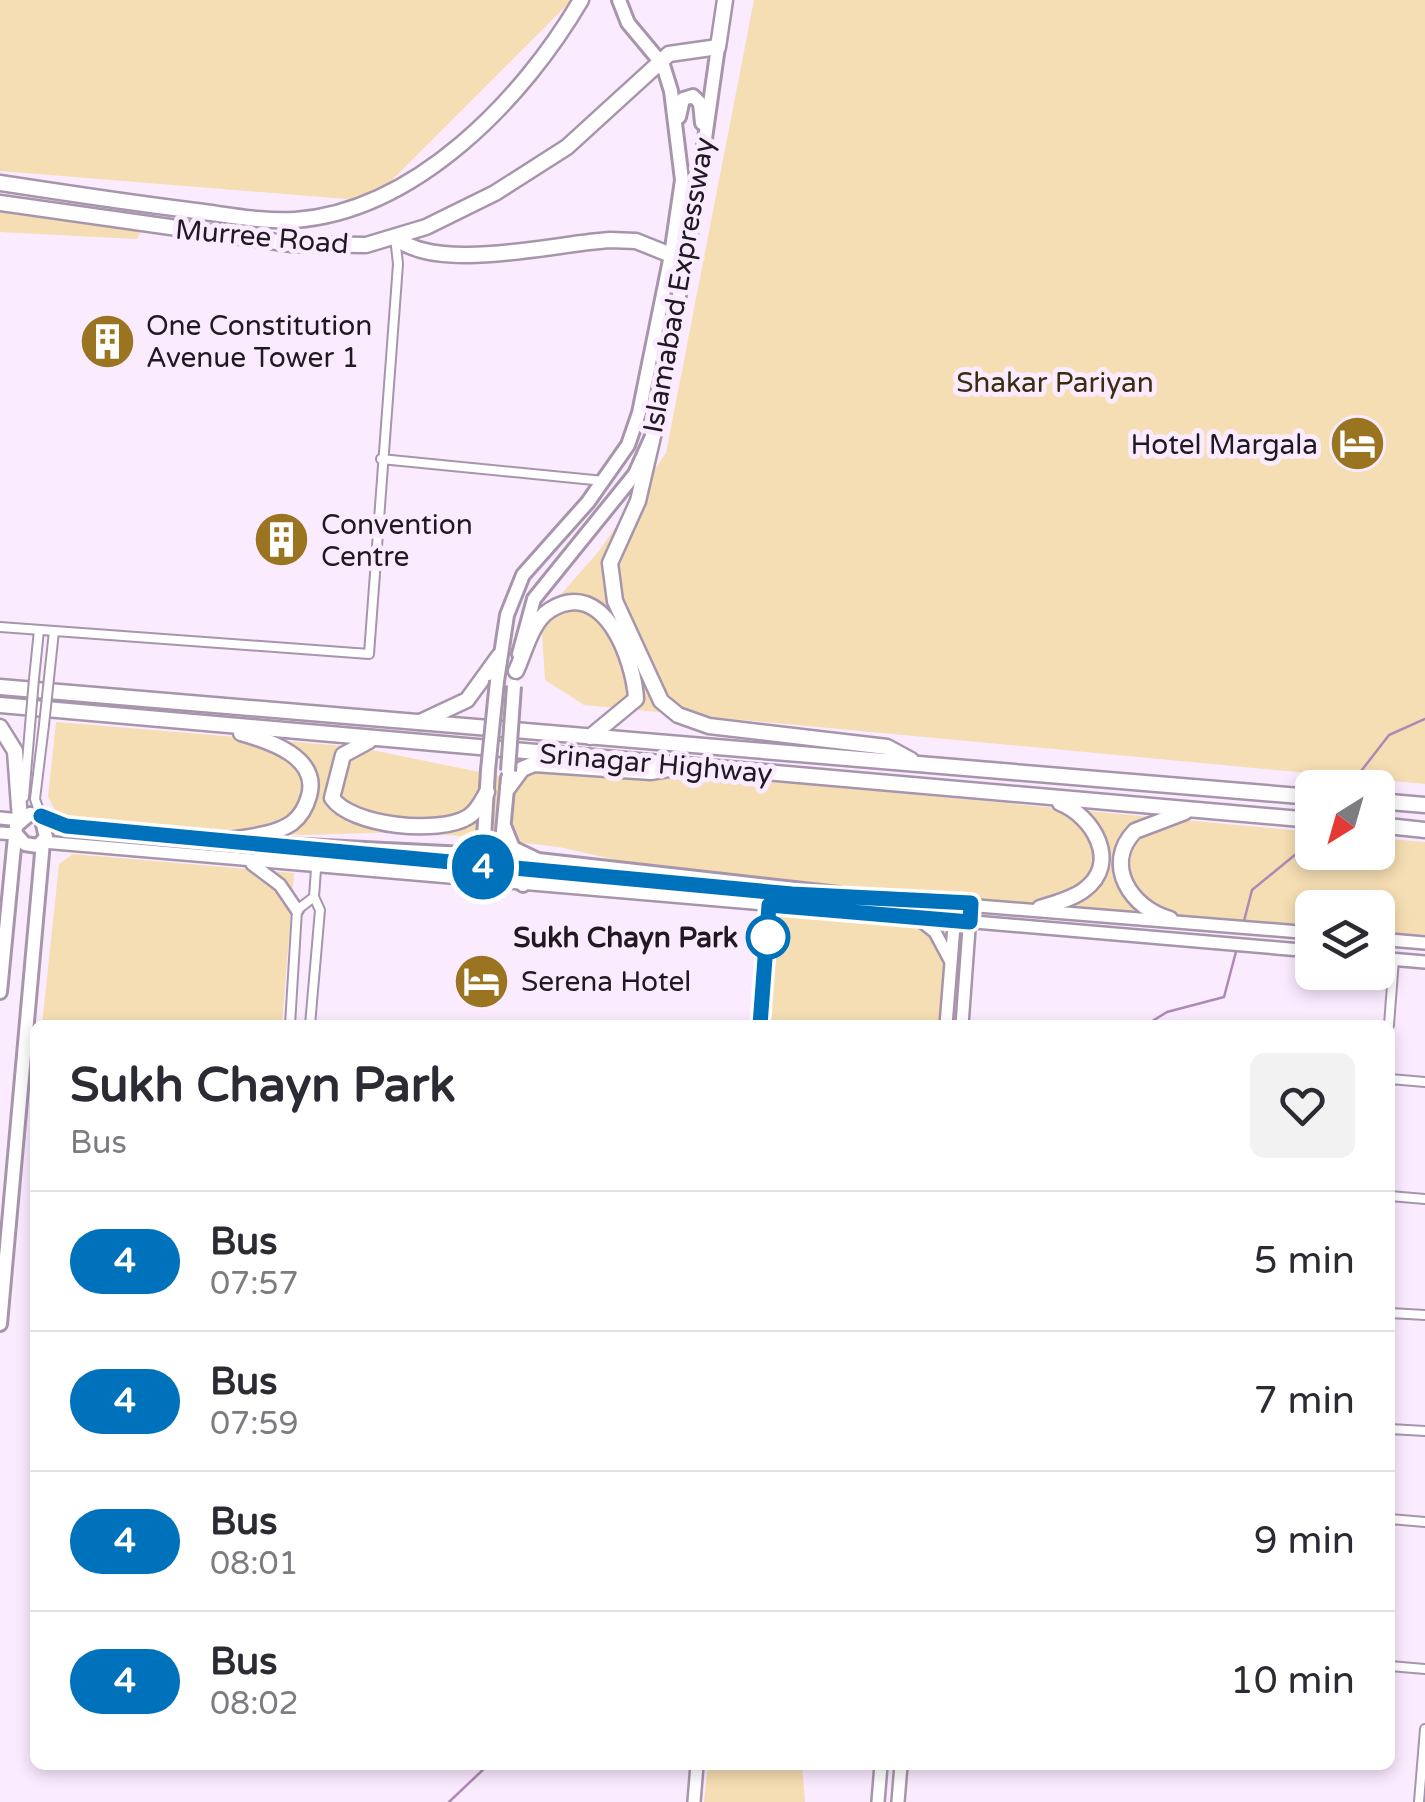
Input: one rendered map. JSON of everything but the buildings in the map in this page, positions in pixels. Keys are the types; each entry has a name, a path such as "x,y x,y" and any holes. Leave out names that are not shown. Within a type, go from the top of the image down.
{"highway":[{"name":"Murree Road","path":"0,183 156,206 292,220 338,211 402,186 462,139 526,78 559,38 581,0"},
{"path":"718,47 724,0"},
{"name":"Murree Road","path":"0,203 291,244 366,245 396,237 495,194 538,168 583,133 660,60 682,49 718,47"},
{"path":"154,225 156,206"},
{"path":"396,237 415,250 444,253 610,240 636,241 670,255"},
{"path":"654,432 638,501 610,564 616,602 661,700 678,716 709,726 887,747 918,764"},
{"path":"515,679 537,623 548,610 579,604 608,618 635,677 636,699 590,737"},
{"path":"414,724 467,700 500,656"},
{"name":"Srinagar Highway","path":"0,687 1295,795"},
{"name":"Srinagar Highway","path":"0,705 1295,819"},
{"path":"208,724 284,748 309,776 311,789 306,808 294,822 276,830 222,841"},
{"path":"0,727 16,751 20,823"},
{"path":"374,739 343,755 336,769 332,798 356,818 448,825 468,818 487,792"},
{"path":"508,788 522,769 534,764 652,772 689,765"},
{"path":"1040,908 1082,892 1095,879 1101,848 1088,821 1046,798"},
{"path":"1395,804 1425,807"},
{"path":"1170,918 1148,911 1130,894 1122,872 1124,848 1129,837 1147,824 1195,809"},
{"path":"1395,827 1425,828"}],"main road":[{"name":"Islamabad Expressway","path":"239,843 449,860 466,854 484,838 497,681 511,602 523,576 604,481 628,445 639,414 682,190 671,91 660,60 628,23 618,0"},
{"name":"Islamabad Expressway","path":"468,880 488,874 500,863 515,679 522,633 534,598 635,474 654,432 703,156 718,47"},
{"path":"680,154 680,107 689,96 697,98 702,108 703,156"},
{"path":"0,833 41,816 66,826 239,843"},
{"path":"0,1324 47,830 41,816"},
{"path":"0,818 20,823"},
{"path":"20,823 25,844 44,842 316,869 1295,950"},
{"path":"0,992 20,823"},
{"path":"505,828 513,848 525,856 839,894"},
{"path":"90,847 91,829"},
{"path":"523,885 511,872 515,862 525,856"},
{"path":"248,862 280,885 298,910"},
{"path":"538,871 792,894 956,901 1170,918 1295,931"},
{"path":"946,1020 956,901"},
{"path":"962,1020 971,903"},
{"path":"760,1020 769,905"},
{"path":"916,917 935,932 951,964"},
{"path":"1282,949 1290,931"},
{"path":"1395,940 1425,943"},
{"path":"1395,959 1425,962"},
{"path":"694,1802 697,1770"},
{"path":"878,1802 881,1770"},
{"path":"898,1802 900,1770"}],"street":[{"path":"0,627 368,654 398,264 396,237"},
{"path":"381,459 604,481"},
{"path":"20,823 39,630"},
{"path":"41,816 35,799 54,632"},
{"path":"310,1020 320,910 314,897 316,869"},
{"path":"290,1020 298,910 314,897"},
{"path":"1388,1020 1391,990"},
{"path":"1395,1079 1425,1082"},
{"path":"1395,1196 1425,1199"},
{"path":"1395,1313 1425,1315"},
{"path":"1395,1429 1425,1431"},
{"path":"1395,1520 1425,1522"},
{"path":"1395,1666 1425,1669"},
{"path":"1419,1802 1425,1729"}],"green space":[{"path":"0,0 572,0 371,201 0,171"},
{"name":"Shakar Pariyan","path":"754,0 1425,0 1425,784 1395,781 1395,770 1295,772 584,705 545,680 541,617 599,551 666,453"},
{"path":"0,205 145,224 137,239 0,232"},
{"path":"56,722 357,747 499,776 540,770 623,778 717,776 1295,830 1295,870 1395,870 1395,839 1425,842 1425,938 1395,935 1395,890 1295,890 1295,927 867,890 625,862 559,847 484,838 410,832 301,835 59,817 48,797"},
{"path":"73,854 294,873 282,1020 43,1020 59,864"},
{"path":"776,909 962,927 955,1020 765,1020"},
{"path":"707,1770 802,1770 805,1802 704,1802"}],"waterway":[{"path":"1362,770 1389,735 1425,719"},
{"path":"1244,921 1252,890 1295,855"},
{"path":"1154,1020 1167,1012 1224,997 1237,948"},
{"path":"449,1802 483,1770"}],"tunnel":[{"path":"452,864 538,871"}],"bus line":[{"name":"4","path":"41,816 66,826 297,852 792,894 971,903 970,922 769,905 760,1020"}],"place":[{"name":"One Constitution Avenue Tower 1","path":"107,341"},
{"name":"Hotel Margala","path":"1357,444"},
{"name":"Convention Centre","path":"282,540"},
{"name":"Sukh Chayn Park","path":"768,937"},
{"name":"Serena Hotel","path":"482,981"}]}
